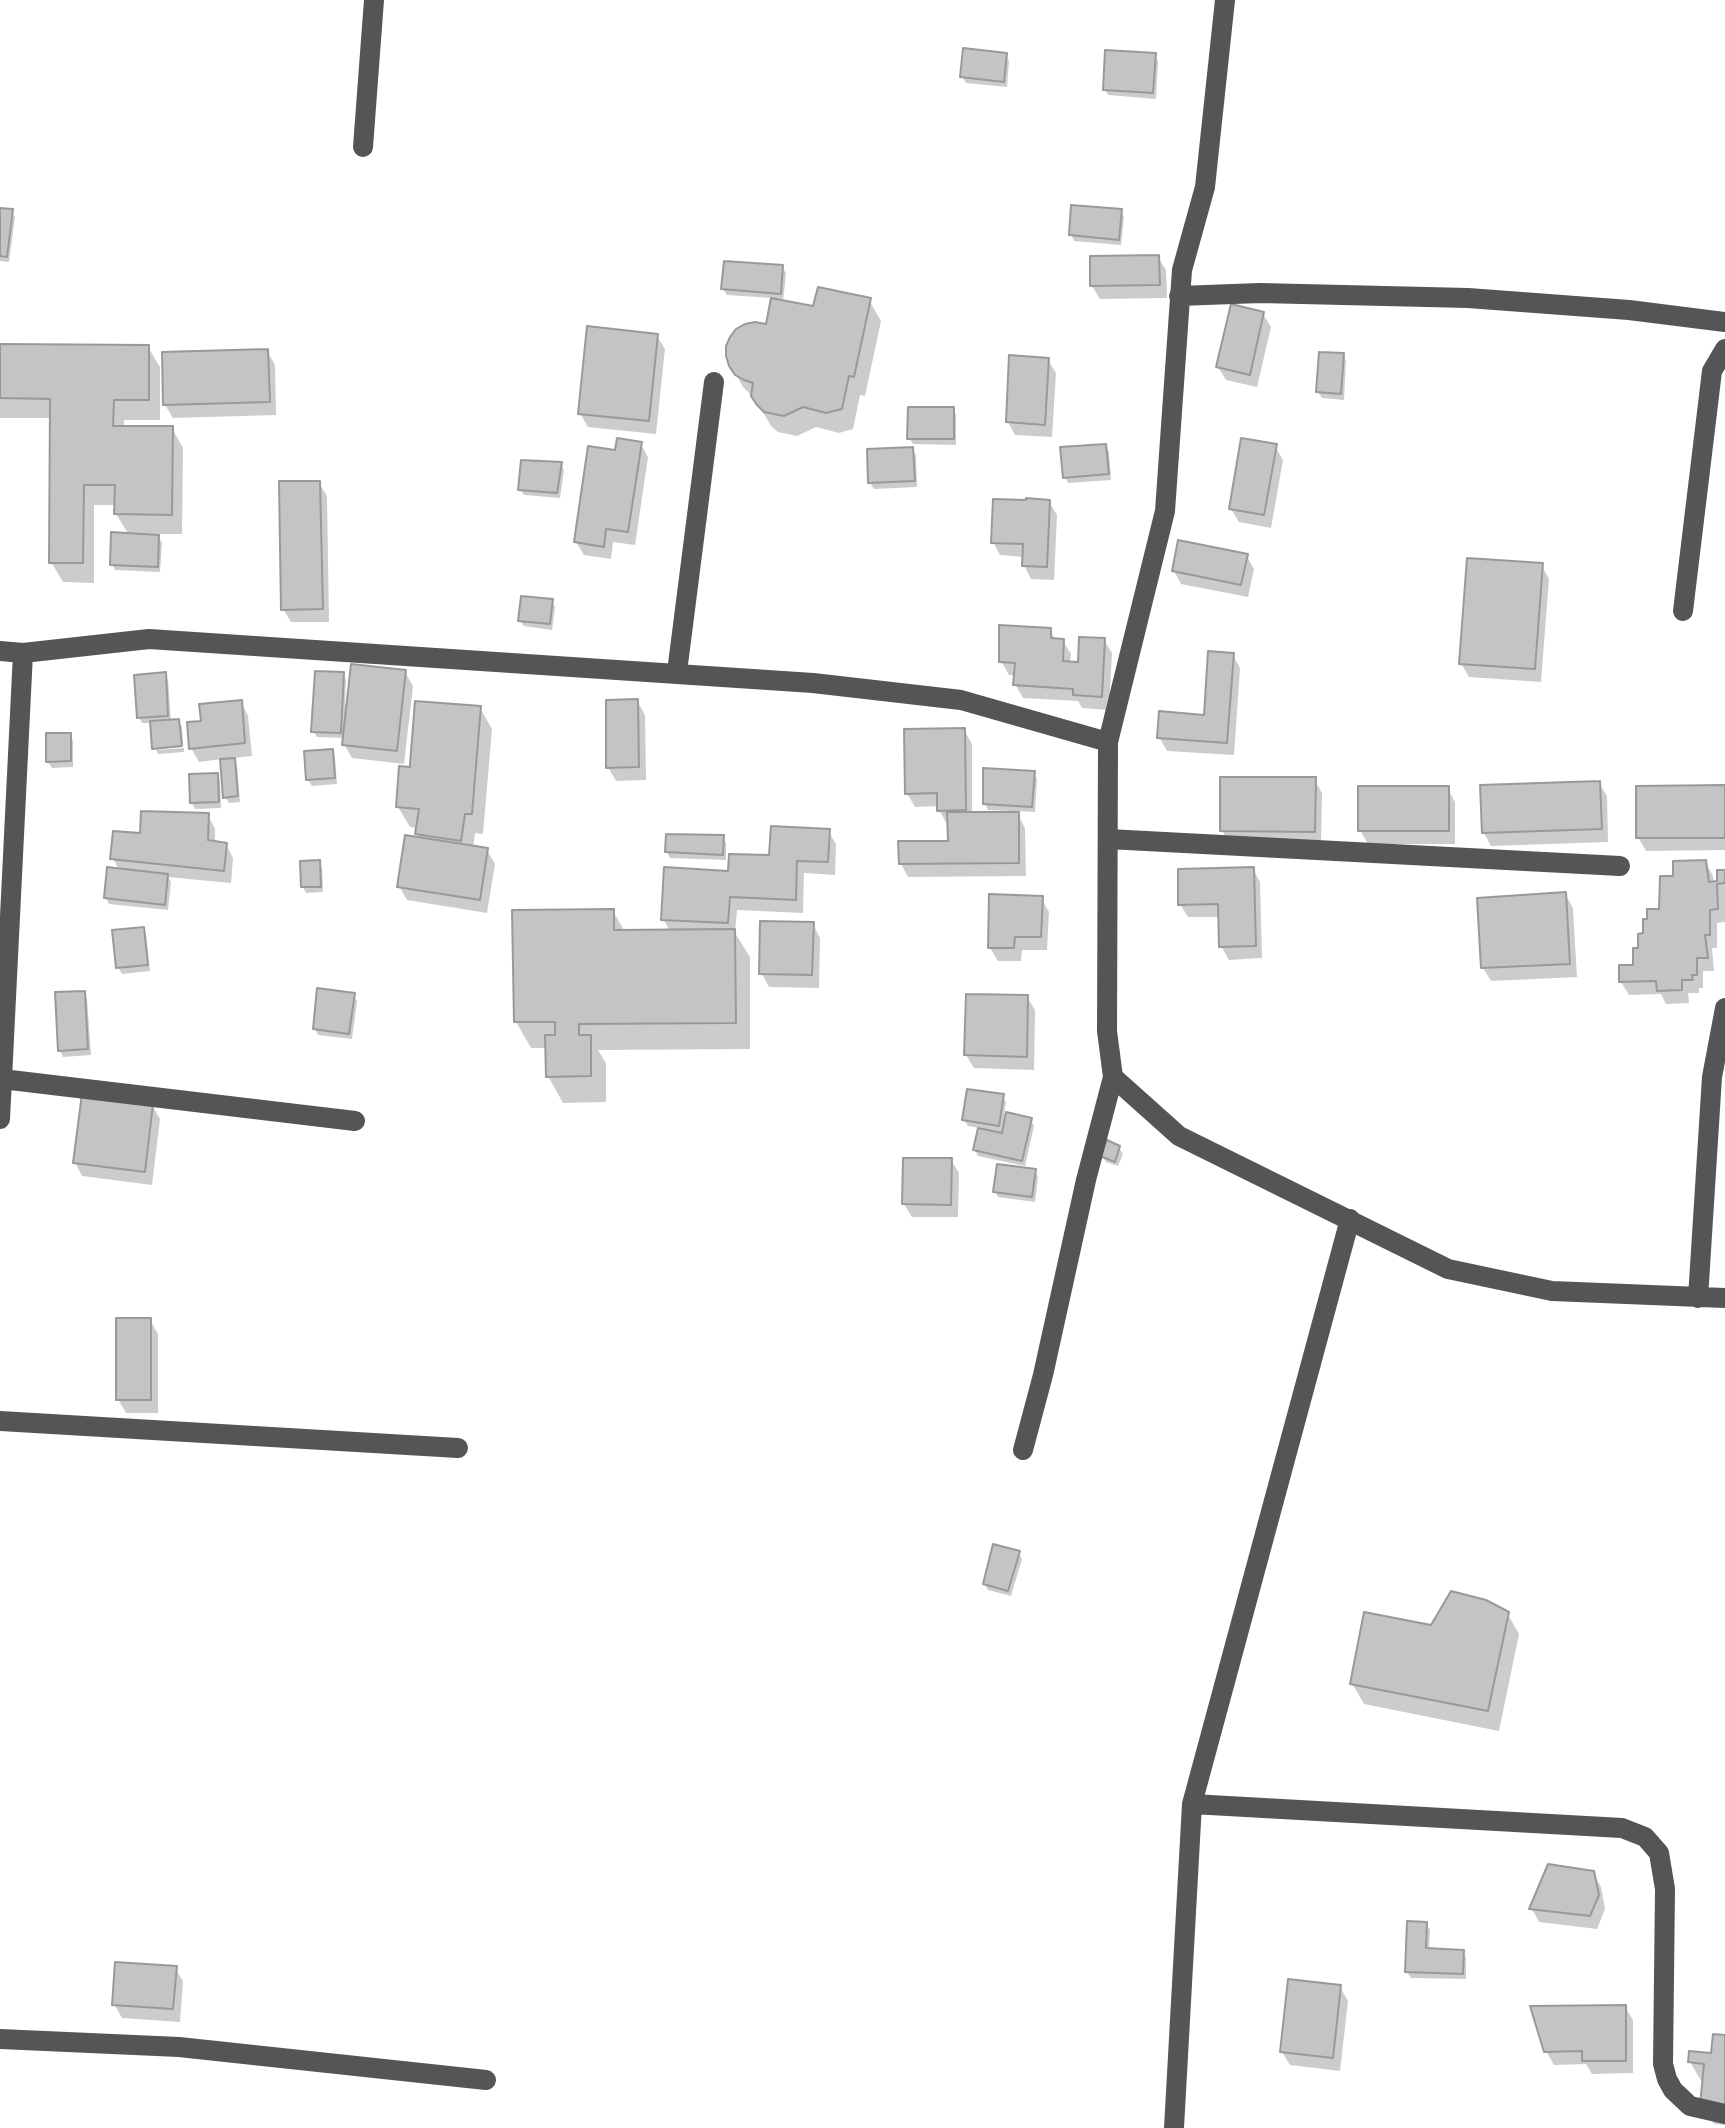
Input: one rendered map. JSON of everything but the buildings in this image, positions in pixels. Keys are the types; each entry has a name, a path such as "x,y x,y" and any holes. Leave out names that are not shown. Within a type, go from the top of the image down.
{"street":[{"path":"363,147 374,0"},
{"path":"1023,1450 1113,1077 1107,1031 1108,742 1165,511 1182,270 1205,187 1225,0"},
{"path":"1179,296 1260,293 1468,298 1629,310 1725,322"},
{"path":"1683,611 1712,371 1725,349"},
{"path":"677,672 714,382"},
{"path":"0,651 23,653 149,639 813,683 961,700 1108,742"},
{"path":"0,1119 23,653"},
{"path":"1108,839 1620,866"},
{"path":"1698,1298 1712,1077 1725,1008"},
{"path":"1113,1077 1179,1136 1448,1269 1552,1291 1725,1298"},
{"path":"2,1079 355,1121"},
{"path":"1174,2128 1192,1804 1350,1219"},
{"path":"0,1421 458,1448"},
{"path":"1192,1804 1622,1828 1645,1837 1659,1853 1665,1889 1663,2064 1667,2079 1673,2090 1690,2106 1725,2114"},
{"path":"0,2039 179,2047 486,2080"}]}
